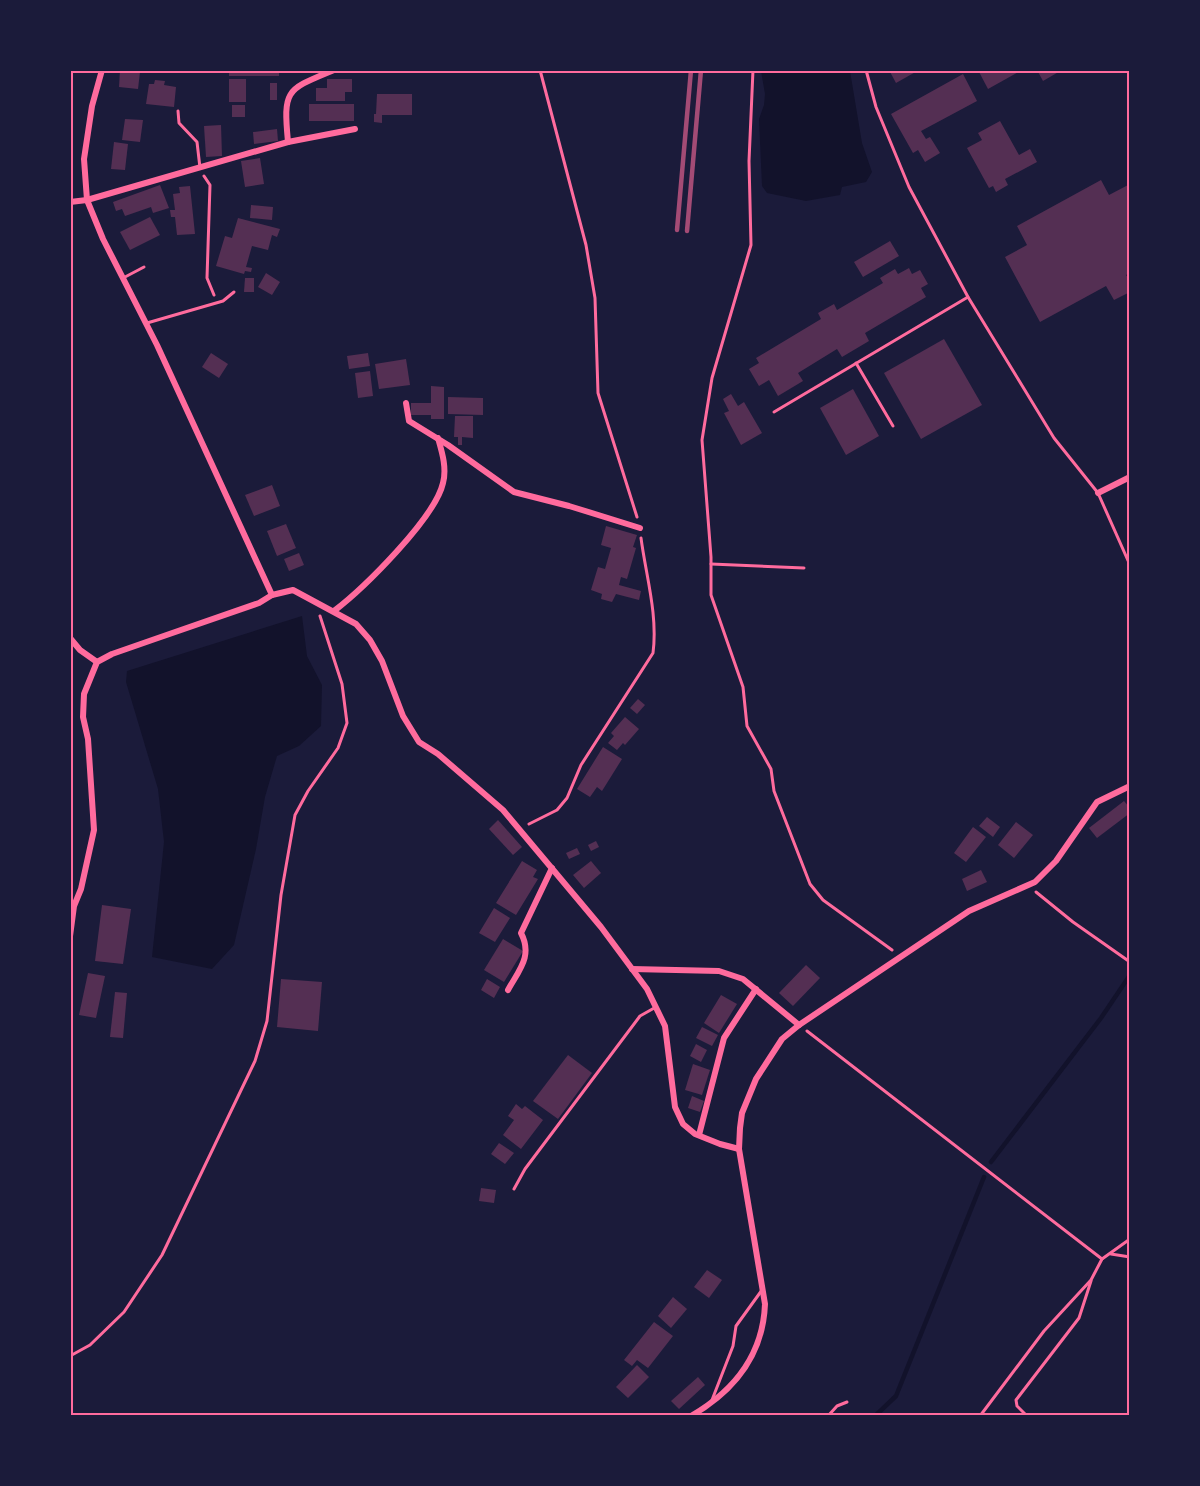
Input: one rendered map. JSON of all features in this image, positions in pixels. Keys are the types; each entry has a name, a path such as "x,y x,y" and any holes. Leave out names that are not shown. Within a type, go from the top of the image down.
{"street":[{"path":"102,70 92,106 84,159 87,200 103,239 146,323 273,595"},
{"path":"288,142 286,104 289,95 297,88 334,70"},
{"path":"70,202 87,200 288,142 355,129"},
{"path":"406,403 409,421 438,438 514,492 640,528"},
{"path":"334,611 352,598 373,577 434,505 444,482 444,459 438,438"},
{"path":"1098,493 1130,477"},
{"path":"70,936 74,906 81,889 94,830 88,739 83,717 84,694 97,662 112,654 259,603 273,595 293,590 356,624 370,640 382,661 404,716 419,742 438,754 503,810 601,927 647,988 665,1026 675,1107 683,1124 699,1135 739,1149"},
{"path":"70,638 80,650 97,662"},
{"path":"70,647 80,650"},
{"path":"691,1416 710,1405 735,1381 755,1352 764,1324 765,1305 739,1149 742,1113 756,1079 782,1039 799,1025 969,911 1035,882 1056,861 1096,802 1130,786"},
{"path":"508,990 527,955 527,944 521,933 552,868"},
{"path":"632,969 719,971 743,979 799,1025"},
{"path":"699,1135 724,1038 756,989"}],"lane":[{"path":"866,70 876,107 909,187 968,297 1054,438 1098,493 1130,565"},
{"path":"178,111 179,123 196,142 200,168"},
{"path":"123,278 144,267"},
{"path":"146,323 223,301 234,292"},
{"path":"774,412 968,297"},
{"path":"856,363 893,426"},
{"path":"514,1189 525,1169 640,1016 656,1007"},
{"path":"710,1405 733,1346 736,1326 762,1290"}],"path":[{"path":"519,829 557,810 567,798 581,765 630,687 644,671 654,653 655,640 640,528 598,393 595,298 586,245 540,70"},
{"path":"753,70 749,161 751,245 712,378 702,440 711,595 742,687 747,726 771,769 774,791 810,884 823,900 901,957"},
{"path":"200,168 210,185 207,278 217,303"},
{"path":"711,564 804,568"},
{"path":"70,1356 90,1344 124,1312 162,1255 255,1061 267,1021 280,895 295,815 308,791 338,748 347,723 342,684 315,600"},
{"path":"1028,885 1073,922 1130,962"},
{"path":"799,1025 1102,1259"},
{"path":"1027,1416 1017,1406 1016,1400 1079,1318 1091,1280 1102,1259 1130,1239"},
{"path":"1109,1254 1130,1257"},
{"path":"980,1416 1044,1331 1091,1280"},
{"path":"828,1416 837,1406 847,1402"}],"shaded area":[{"path":"761,71 850,71 862,143 872,172 866,182 842,187 840,195 806,201 767,193 762,186 759,119 765,94"},
{"path":"302,616 307,656 322,685 321,726 299,746 277,756 265,797 256,849 234,945 212,969 152,957 164,842 158,789 126,682 127,671"}],"building":[{"path":"120,70 140,72 138,89 119,87"},
{"path":"229,70 279,70 279,76 229,76"},
{"path":"889,70 919,70 896,83"},
{"path":"978,70 1022,70 988,89"},
{"path":"1037,70 1062,70 1043,81"},
{"path":"963,74 977,101 921,131 926,139 930,137 940,153 925,162 918,150 913,153 891,114"},
{"path":"229,79 246,79 246,102 229,102"},
{"path":"327,79 352,79 352,92 345,92 345,101 316,101 316,88 327,88"},
{"path":"155,80 165,81 164,85 176,87 174,107 146,104 149,84 154,84"},
{"path":"270,83 277,83 277,100 270,100"},
{"path":"377,94 412,94 412,115 382,115 382,123 374,122"},
{"path":"309,104 354,104 354,121 309,121"},
{"path":"232,105 245,105 245,117 232,117"},
{"path":"125,119 143,120 140,142 122,140"},
{"path":"1000,121 1019,155 1030,149 1037,162 1005,179 1008,185 996,192 993,186 989,188 967,148 982,140 978,133"},
{"path":"221,125 222,156 206,157 204,126"},
{"path":"277,129 278,141 254,144 253,132"},
{"path":"114,142 128,144 125,170 111,169"},
{"path":"260,158 264,184 245,187 241,161"},
{"path":"1101,180 1109,195 1130,184 1130,273 1126,275 1130,280 1130,292 1114,300 1106,286 1040,322 1005,257 1027,245 1017,226"},
{"path":"160,185 169,208 153,213 151,207 125,216 122,209 116,211 113,202"},
{"path":"190,186 195,234 177,235 175,217 171,217 170,210 175,210 173,194 180,193 179,187"},
{"path":"251,205 273,207 272,220 250,218"},
{"path":"150,217 160,235 130,250 120,232"},
{"path":"238,218 280,229 277,237 272,235 268,250 252,246 246,267 252,268 251,272 245,271 244,274 216,266 225,236 232,238"},
{"path":"890,241 899,256 863,277 854,262"},
{"path":"909,268 912,274 920,270 928,284 921,288 926,297 865,333 869,341 842,357 837,349 798,373 803,381 778,396 769,380 759,386 749,369 759,363 756,358 821,319 818,313 834,304 837,310 883,283 880,278 895,269 898,274"},
{"path":"266,273 280,282 272,295 258,287"},
{"path":"245,278 254,278 254,292 244,292"},
{"path":"944,339 982,405 921,439 884,373"},
{"path":"211,353 228,364 219,378 202,367"},
{"path":"368,353 370,366 349,369 347,356"},
{"path":"406,359 410,385 379,389 375,364"},
{"path":"370,371 373,396 358,398 355,373"},
{"path":"431,386 444,387 444,419 431,419 431,415 411,415 411,403 431,403"},
{"path":"853,389 879,436 846,455 820,408"},
{"path":"731,394 738,406 744,402 762,433 741,445 724,413 729,411 723,399"},
{"path":"448,397 483,398 483,415 448,414"},
{"path":"455,416 473,416 473,438 462,437 462,445 458,445 458,437 454,437"},
{"path":"272,485 280,506 254,516 245,495"},
{"path":"286,524 296,548 277,556 267,531"},
{"path":"606,526 637,535 633,547 636,548 627,579 621,577 619,585 641,591 639,600 616,594 612,602 601,599 602,594 591,590 598,567 605,569 611,548 601,545"},
{"path":"299,553 304,565 289,571 284,559"},
{"path":"638,699 645,705 637,714 630,708"},
{"path":"625,717 639,729 625,745 623,743 617,750 608,743 614,736 611,733"},
{"path":"603,747 622,759 602,791 597,787 590,797 577,789"},
{"path":"1124,801 1130,808 1130,813 1097,838 1089,828"},
{"path":"987,817 1000,827 993,837 979,826"},
{"path":"498,820 522,847 513,855 489,829"},
{"path":"1016,822 1033,835 1014,858 998,845"},
{"path":"973,827 986,837 966,862 954,853"},
{"path":"596,841 599,847 591,851 588,845"},
{"path":"577,848 580,854 569,859 566,853"},
{"path":"522,861 537,870 533,877 538,879 516,915 496,903"},
{"path":"591,861 601,873 584,888 573,875"},
{"path":"981,870 987,882 967,891 962,879"},
{"path":"102,905 131,909 123,964 95,961"},
{"path":"494,908 510,918 495,942 479,933"},
{"path":"503,939 523,951 504,982 484,970"},
{"path":"806,965 820,978 793,1006 779,993"},
{"path":"88,973 105,976 96,1018 79,1015"},
{"path":"281,979 322,982 318,1031 277,1027"},
{"path":"487,979 500,987 494,998 481,990"},
{"path":"115,992 127,993 123,1038 110,1037"},
{"path":"721,995 737,1004 719,1033 704,1023"},
{"path":"702,1027 718,1035 712,1046 696,1038"},
{"path":"696,1044 707,1050 701,1062 690,1056"},
{"path":"568,1055 592,1073 558,1119 533,1101"},
{"path":"693,1064 710,1070 702,1095 685,1090"},
{"path":"692,1096 704,1101 700,1112 688,1108"},
{"path":"516,1104 522,1109 525,1106 543,1120 521,1149 503,1135 514,1120 508,1116"},
{"path":"499,1143 514,1153 505,1164 491,1154"},
{"path":"481,1188 496,1190 494,1203 479,1201"},
{"path":"707,1270 722,1280 709,1298 694,1287"},
{"path":"673,1297 687,1309 671,1328 658,1316"},
{"path":"654,1322 673,1336 648,1368 637,1360 632,1366 624,1360"},
{"path":"637,1365 649,1377 628,1398 616,1387"},
{"path":"698,1377 705,1385 679,1409 671,1401"}],"waterway":[{"path":"991,1162 1101,1018 1130,975"},
{"path":"875,1416 896,1396 984,1177"}],"railway":[{"path":"677,230 691,70"},
{"path":"687,231 701,70"}]}
